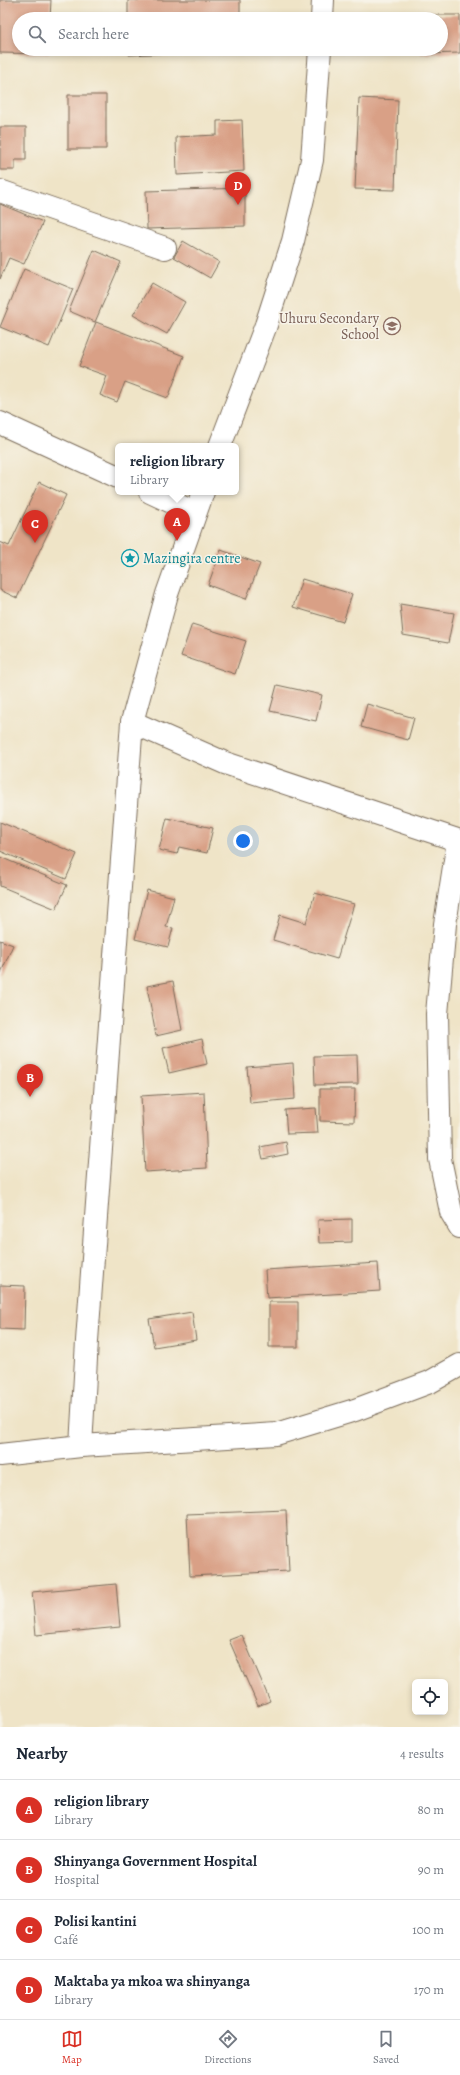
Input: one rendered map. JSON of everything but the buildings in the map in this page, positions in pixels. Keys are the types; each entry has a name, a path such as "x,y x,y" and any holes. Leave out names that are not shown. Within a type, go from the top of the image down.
{"street":[{"path":"322,12 323,0"},
{"path":"221,443 266,325 293,241 312,160 319,56"},
{"path":"0,191 165,248"},
{"path":"0,423 115,476"},
{"path":"156,495 195,513"},
{"path":"81,1446 132,722 167,594 202,495"},
{"path":"132,722 225,763 459,841 445,924 437,1014 440,1159 451,1212 460,1227"},
{"path":"0,1455 81,1446 276,1434 355,1410 430,1382 460,1365"}],"place":[{"name":"Maktaba ya mkoa wa shinyanga","path":"238,205"},
{"name":"Uhuru Secondary School","path":"392,326"},
{"name":"religion library","path":"177,541"},
{"name":"Polisi kantini","path":"35,543"},
{"name":"Mazingira centre","path":"130,558"},
{"name":"Shinyanga Government Hospital","path":"30,1097"}]}
